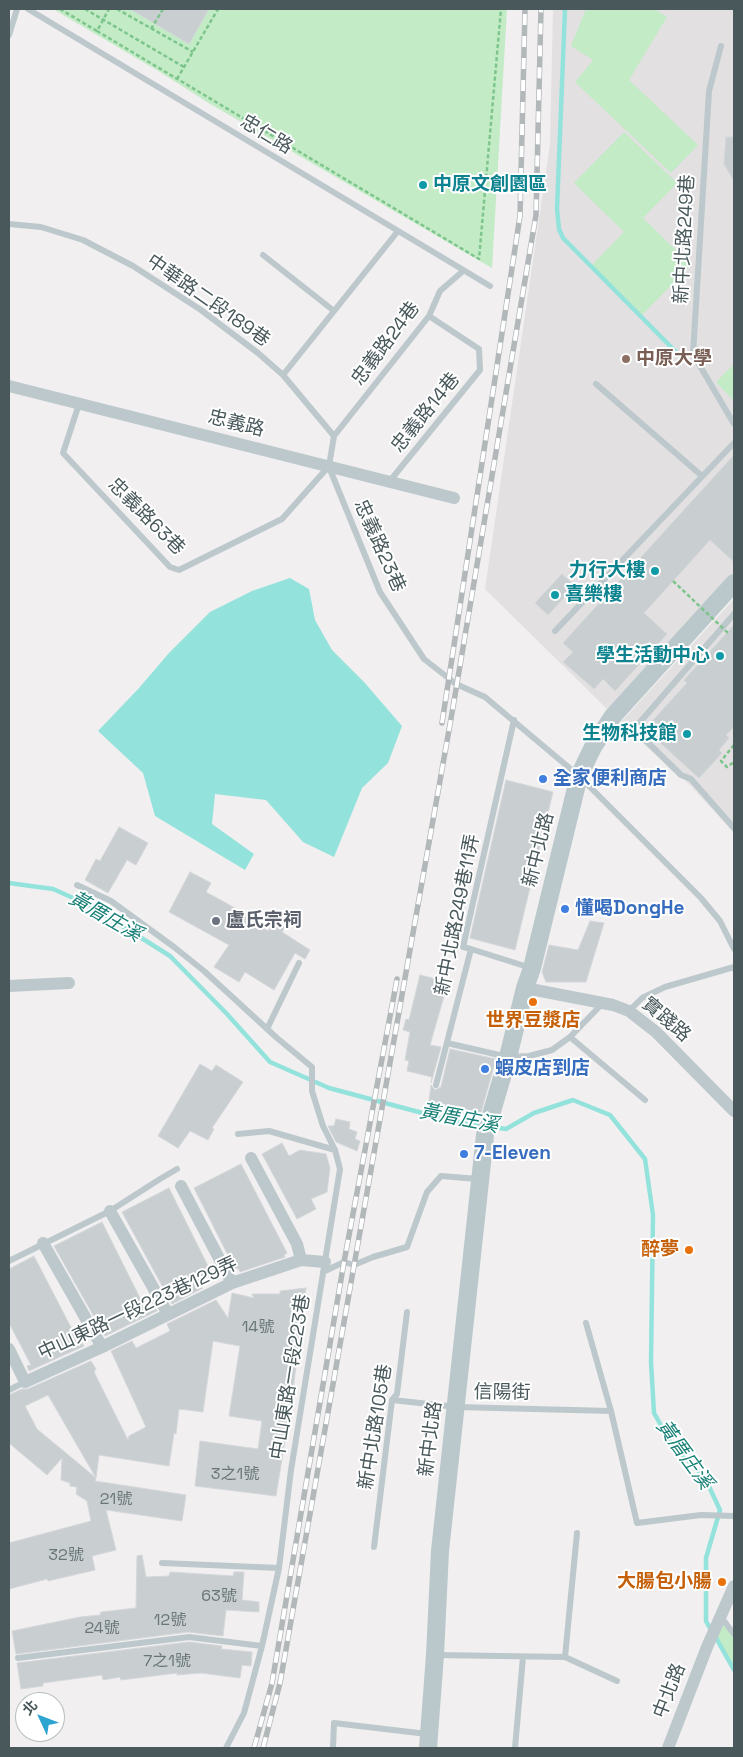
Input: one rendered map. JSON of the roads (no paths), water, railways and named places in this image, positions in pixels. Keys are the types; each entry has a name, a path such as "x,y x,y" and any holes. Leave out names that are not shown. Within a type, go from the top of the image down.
{"street":[{"name":"忠義路","path":"9,386 454,498"},
{"name":"新中北路","path":"428,1741 435,1655 440,1551 485,1136 508,1058 524,988 532,968 579,776 593,747 613,716 734,583"},
{"path":"9,986 69,983"},
{"name":"實踐路","path":"524,988 603,1003 629,1011 656,1032 734,1111"},
{"path":"250,1158 297,1244 301,1260"},
{"path":"180,1186 232,1282"},
{"path":"110,1211 168,1314"},
{"path":"43,1243 102,1347"},
{"name":"中山東路一段223巷129弄","path":"25,1382 102,1347 232,1282 301,1260 324,1267"},
{"path":"9,1349 25,1382"},
{"path":"720,1617 734,1586"},
{"name":"中北路","path":"668,1748 720,1617"}],"lane":[{"path":"9,35 17,9"},
{"name":"忠仁路","path":"28,9 490,286"},
{"name":"新中北路249巷","path":"721,46 709,91 693,354 734,424"},
{"name":"中華路二段189巷","path":"9,224 41,227 83,240 133,266 201,310 258,353 283,375 334,436"},
{"path":"283,375 398,231"},
{"path":"264,255 334,311"},
{"name":"忠義路24巷","path":"334,436 429,316 440,291 463,271"},
{"name":"忠義路14巷","path":"390,482 480,370 479,350 429,316"},
{"path":"596,384 702,476"},
{"name":"忠義路63巷","path":"79,404 63,453 170,567 179,570 282,519 329,466"},
{"path":"329,466 334,436"},
{"path":"554,631 734,443"},
{"name":"忠義路23巷","path":"329,466 380,592 424,659 456,684 485,697 514,720"},
{"path":"734,614 634,729 681,775 691,779 734,828"},
{"path":"514,720 579,776 701,898 720,921 734,948"},
{"name":"新中北路249巷11弄","path":"436,1085 471,949 463,947 514,720"},
{"name":"中山東路一段223巷","path":"77,885 111,902 174,946 312,1067 312,1091 323,1126 335,1150 340,1169 291,1470 279,1568 262,1646 244,1712 226,1748"},
{"path":"471,949 532,968"},
{"path":"267,1029 299,963"},
{"path":"629,1011 642,998 665,987 734,967"},
{"path":"447,1043 508,1058 529,1056 552,1050 570,1037 603,1003"},
{"path":"570,1037 645,1100"},
{"path":"238,1134 269,1131 335,1150"},
{"path":"9,1261 110,1211 178,1169"},
{"path":"324,1267 344,1262 354,1265 407,1247 427,1192 441,1176 480,1179"},
{"name":"新中北路105巷","path":"374,1547 392,1400 397,1394 407,1312"},
{"path":"586,1323 611,1411 637,1522 701,1515 734,1516"},
{"path":"9,1390 25,1382"},
{"name":"信陽街","path":"392,1400 457,1407 611,1411"},
{"path":"565,1657 577,1533"},
{"path":"162,1563 279,1568"},
{"path":"720,1617 734,1634"},
{"path":"18,1658 189,1637 262,1646"},
{"path":"435,1655 565,1657 617,1681"},
{"path":"515,1748 523,1657"},
{"path":"332,1748 334,1723 428,1741"}],"water":[{"path":"290,578 309,589 315,620 332,650 364,682 402,726 388,763 362,788 334,857 303,842 266,800 215,794 212,824 254,854 245,870 155,816 143,773 98,731 169,653 210,612 252,591"}],"waterway":[{"path":"565,9 557,209 559,229 563,238 684,360"},
{"name":"黃厝庄溪","path":"9,883 53,889 89,905 170,956 227,1014 270,1062 329,1088 456,1122 485,1126"},
{"name":"黃厝庄溪","path":"492,1127 506,1129 534,1113 573,1100 610,1115 645,1159 653,1215 651,1362 654,1413 671,1443 705,1478 720,1510 706,1558 706,1621 711,1630"},
{"name":"黃厝庄溪","path":"715,1636 734,1670"}],"railway":[{"path":"442,723 520,216 525,9"},
{"path":"263,1748 280,1683 452,713 536,215 541,9"},
{"path":"254,1748 272,1683 344,1262 397,979"}],"place":[{"name":"中原文創園區","path":"423,185"},
{"name":"中原大學","path":"626,359"},
{"name":"力行大樓","path":"655,571"},
{"name":"喜樂樓","path":"555,595"},
{"name":"學生活動中心","path":"720,656"},
{"name":"生物科技館","path":"687,734"},
{"name":"全家便利商店","path":"543,779"},
{"name":"懂喝DongHe","path":"565,909"},
{"name":"盧氏宗祠","path":"216,921"},
{"name":"世界豆漿店","path":"533,1002"},
{"name":"蝦皮店到店","path":"485,1069"},
{"name":"7-Eleven","path":"464,1154"},
{"name":"醉夢","path":"689,1250"},
{"name":"大腸包小腸","path":"722,1582"}]}
